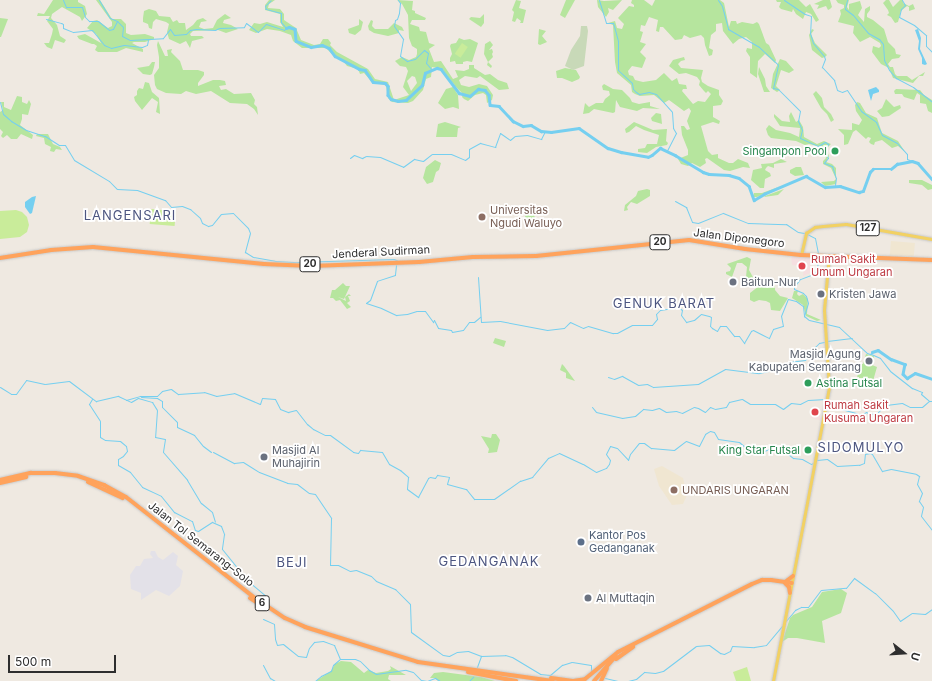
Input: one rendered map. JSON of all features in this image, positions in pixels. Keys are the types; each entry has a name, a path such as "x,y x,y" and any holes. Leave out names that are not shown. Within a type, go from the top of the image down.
{"highway":[{"name":"Jalan Diponegoro","path":"631,245 644,242 694,239 723,245"},
{"name":"Jalan Diponegoro","path":"565,252 689,240 801,254 932,260"},
{"name":"Jenderal Sudirman","path":"0,257 52,248 90,246 270,263 311,264 390,262 487,255"},
{"name":"Jenderal Sudirman","path":"390,262 487,255 540,255 565,252"},
{"name":"Jalan Tol Semarang–Solo","path":"0,481 18,475 43,472 64,474 92,480 126,497 250,594 291,621 418,662 553,681"},
{"name":"Jalan Tol Semarang–Solo","path":"0,481 43,475 65,476 90,482 123,499 255,602 284,620 315,632 398,660 425,666 538,681"},
{"path":"593,681 614,657 758,583 785,583 793,576"},
{"path":"532,678 580,681 589,677 618,652 752,584 765,580 792,584"},
{"path":"785,583 789,587 790,594"},
{"path":"601,681 603,675 614,661 635,646"},
{"path":"593,681 603,666 618,652"},
{"path":"468,672 516,681"}],"main road":[{"name":"127","path":"801,254 806,234 815,227 846,224 932,239"},
{"path":"773,681 830,385 824,305 829,255"}],"shaded area":[{"path":"891,241 915,243 914,258 890,256"},
{"name":"Rumah Sakit Umum Ungaran","path":"791,256 810,257 810,261 812,261 810,273 803,276 804,266 792,265"},
{"name":"Rumah Sakit Kusuma Ungaran","path":"812,407 818,407 818,414 820,414 820,417 824,418 823,421 811,418"},
{"name":"UNDARIS UNGARAN","path":"662,466 683,478 687,495 683,504 672,505 659,486 654,469"},
{"path":"151,551 155,551 158,557 163,560 173,552 178,556 176,565 183,571 180,586 169,596 156,590 141,600 141,593 131,589 130,575 136,566 140,566 144,559 153,558 150,554"}],"green space":[{"path":"53,0 78,0 78,2 85,6 87,14 82,21 80,17 62,7 52,14 51,18 57,25 60,36 66,40 64,43 55,40 52,49 47,47 44,43 49,43 52,34 53,29 47,21 50,16 37,16 38,13 44,14"},
{"path":"96,0 100,0 112,19 121,19 126,24 126,33 131,35 145,34 154,37 154,39 145,42 132,43 143,49 143,52 126,48 117,52 98,52 95,50 97,46 79,39 77,36 85,34 101,43 96,34 87,28 93,21 97,20 108,28 112,26 112,22"},
{"path":"269,0 275,0 269,4 268,8 280,9 284,14 284,20 296,28 301,40 314,45 320,44 323,39 328,39 331,43 330,45 337,52 368,69 375,79 388,82 394,100 409,95 403,87 408,71 406,67 400,66 395,61 402,57 409,60 416,57 417,54 417,49 412,46 409,38 408,15 402,4 397,0 413,1 412,10 426,18 425,20 412,20 410,24 419,27 420,31 426,32 429,43 435,45 429,49 434,62 441,61 453,79 458,77 455,70 464,71 469,69 469,65 474,65 474,68 485,75 490,74 498,80 507,83 509,89 499,90 480,76 477,78 465,76 459,80 461,85 469,87 479,84 487,86 493,95 492,100 487,103 486,95 483,93 475,95 468,101 462,97 463,94 442,69 432,67 431,77 426,79 423,90 413,101 408,103 392,102 388,98 386,85 373,83 364,73 360,74 358,69 347,66 326,48 302,48 293,41 291,35 280,31 267,29 256,33 249,30 254,23 260,24 267,22 283,27 280,22 280,14 265,10 265,5","holes":["412,76 415,77 417,83 411,91 407,81"]},
{"path":"516,0 521,1 519,8 526,10 523,23 520,23 521,21 517,18 515,22 512,21 514,12 512,10"},
{"path":"566,0 575,0 565,18 560,15"},
{"path":"597,0 622,0 613,10 608,8 609,12 606,17 598,7"},
{"path":"632,0 644,0 652,6 655,0 720,0 724,3 729,27 731,21 736,21 737,24 742,22 753,24 757,22 759,24 766,43 769,45 776,60 775,63 765,54 758,61 757,78 750,73 750,57 746,51 747,48 752,49 752,42 746,37 739,39 733,44 723,31 722,23 716,24 716,31 711,35 709,48 713,50 712,55 709,56 704,38 701,35 690,38 684,35 682,39 675,40 663,27 660,27 659,32 656,31 658,20 649,17 645,26 641,25 640,31 643,32 640,42 646,44 640,52 646,58 642,68 632,66 628,71 629,75 633,76 635,80 643,82 656,80 664,73 672,81 677,78 679,84 686,85 687,89 683,89 682,91 693,104 698,101 705,102 711,94 708,91 706,93 699,85 700,81 697,77 686,73 679,74 669,66 673,60 684,57 685,60 678,64 681,68 703,70 701,78 702,82 719,90 719,95 723,101 721,105 713,106 713,117 720,121 719,124 713,122 701,126 708,151 712,155 718,154 718,158 729,163 733,163 738,159 748,163 750,168 743,167 730,171 724,170 707,158 705,159 706,163 700,167 692,163 688,166 681,164 678,159 688,155 681,126 684,126 687,130 690,129 687,121 691,111 689,108 684,111 669,100 664,103 654,95 640,96 635,94 632,92 631,85 617,73 613,25 608,23 615,21 617,28 622,29 624,24 618,18 629,6 634,7 631,3"},
{"path":"776,0 799,0 806,7 810,4 819,20 816,22 811,14 806,12 803,19 796,14 793,9 792,12 781,9 779,7 781,2 777,2"},
{"path":"823,0 830,0 832,7 830,9 828,10 826,6 817,9 819,5 814,4"},
{"path":"836,0 849,0 847,7 849,10 849,4 860,1 862,8 858,15 864,22 865,9 870,6 867,17 884,29 888,42 895,49 896,54 901,55 899,58 892,59 888,64 890,67 893,67 895,74 897,76 907,76 912,80 925,72 923,76 919,76 913,83 893,78 889,68 881,64 872,52 873,46 879,48 881,46 880,43 870,37 860,42 853,33 854,26 838,22 841,14 840,10 844,8 844,5 838,3"},
{"path":"886,0 889,0 893,7 900,0 903,0 903,3 909,6 913,4 915,9 909,11 909,7 907,6 901,11 898,22 895,23 891,17 887,15 889,13 888,10 883,3"},
{"path":"149,9 156,11 159,16 170,17 173,22 177,20 179,23 185,23 186,30 197,20 203,18 207,21 201,22 199,27 204,29 213,28 217,20 225,14 231,18 224,20 223,23 238,29 226,33 218,30 193,31 190,34 191,36 202,36 204,38 192,41 190,48 186,41 180,44 169,39 167,32 169,24 166,22 156,19 153,22 152,29 149,28 148,24 143,22 143,18 144,11"},
{"path":"484,14 484,23 481,27 469,19 471,17 480,18"},
{"path":"0,18 8,19 1,37 0,37"},
{"path":"359,19 363,22 361,30 355,35 349,33 348,29 359,25"},
{"path":"371,20 373,21 372,26 375,29 388,29 394,23 402,27 404,31 399,30 399,33 388,36 374,33 369,30 368,26"},
{"path":"581,26 587,26 588,31 584,66 573,70 565,66 571,50 580,36"},
{"path":"539,29 546,31 542,36 547,42 540,45 538,44"},
{"path":"812,29 814,30 811,34 815,43 827,55 825,57 822,58 812,50 809,35"},
{"path":"459,38 464,40 470,39 478,43 472,62 467,61 463,62 463,64 456,64 455,61 450,62 452,54 450,46 451,44 456,43"},
{"path":"158,41 165,56 168,56 167,50 172,49 171,52 180,61 183,70 198,70 204,72 198,86 213,80 220,80 225,81 226,85 219,86 221,90 226,89 234,94 251,93 255,100 254,104 257,107 258,115 254,109 247,104 230,103 211,91 196,94 186,91 181,94 166,93 157,89 154,75 159,68"},
{"path":"490,41 493,45 489,50 492,49 493,57 488,62 484,54 485,44"},
{"path":"462,43 468,47 461,58 455,54"},
{"path":"780,59 786,61 794,70 789,73 781,70 776,86 780,90 777,92 771,88 773,74"},
{"path":"152,62 155,62 152,74 150,75 143,74 137,68 149,66"},
{"path":"488,62 492,66 491,68 487,65"},
{"path":"759,67 765,79 766,86 770,92 764,92 758,74"},
{"path":"565,68 576,70 580,77 579,79 572,82 562,78 557,78 556,71"},
{"path":"145,82 149,83 152,92 159,98 160,114 156,112 158,102 152,98 142,110 135,101 134,97 137,95 137,91 139,88 143,89"},
{"path":"604,84 613,89 622,90 632,102 639,104 650,102 650,106 660,109 643,108 637,111 620,107 616,100 615,112 613,113 594,109 589,113 583,114 585,103 589,107 596,103 603,103 610,95 609,91 603,90 602,86"},
{"path":"453,87 458,95 459,109 453,107 445,109 438,103 446,89"},
{"path":"896,89 920,90 924,95 932,100 932,113 928,111 926,104 920,103 920,95 917,93 914,100 904,97 902,94 895,94 894,91"},
{"path":"816,91 822,98 824,107 831,114 834,120 831,122 813,94"},
{"path":"17,96 22,97 22,102 27,104 29,100 31,104 28,115 22,114 20,125 33,135 32,139 21,134 17,139 11,139 7,135 3,138 1,136 3,132 0,129 0,112 3,110 1,102 4,102 4,107 11,110"},
{"path":"886,99 894,107 900,105 901,108 889,116 882,117 877,111 882,108"},
{"path":"857,102 860,103 866,113 877,118 882,133 898,141 905,152 898,146 892,148 882,140 875,142 874,145 871,144 869,142 871,138 868,137 866,139 856,130 853,132 848,144 844,145 844,135 838,129 852,130 852,123 859,125 862,120 856,111 855,105"},
{"path":"791,112 796,122 799,120 803,127 804,137 817,144 824,141 831,144 826,149 829,156 826,162 832,164 836,168 836,179 831,168 823,164 823,161 826,158 822,147 809,144 805,145 796,141 771,138 768,135 766,129 769,125 776,130 790,133 799,137 800,128 780,126 774,117 774,114 782,121 790,122 789,116"},
{"path":"656,113 661,114 662,124 652,121 651,118"},
{"path":"445,122 461,127 458,128 457,137 436,137 438,124"},
{"path":"634,122 653,130 667,129 667,145 656,147 647,153 638,152 638,149 645,148 647,144 657,144 659,135 636,126 626,133 625,129"},
{"path":"37,134 48,134 53,144 60,147 62,150 56,149 54,152 50,151 51,147 45,144 44,138 36,136"},
{"path":"781,159 787,162 774,164 774,168 768,166 766,168 765,170 770,173 771,176 765,179 764,188 760,188 751,180 753,170 762,168 761,164 773,163"},
{"path":"435,160 441,163 439,170 436,172 433,182 427,184 423,178 426,167"},
{"path":"796,167 801,167 804,175 795,176 790,173 790,170"},
{"path":"836,179 836,184 825,186 821,182 834,181"},
{"path":"909,180 922,180 932,185 932,189 928,190 922,185 909,183"},
{"path":"781,186 757,197 753,197 754,193 762,193"},
{"path":"647,189 650,190 650,196 637,204 631,202 627,207 628,210 624,211 625,205 636,196 638,191"},
{"path":"784,189 778,195 764,197 765,196"},
{"path":"530,207 533,208 533,213 537,222 534,225 528,222 525,217 526,213 530,211"},
{"path":"151,209 176,211 175,226 150,224"},
{"path":"16,210 22,212 27,217 29,225 27,232 20,237 0,239 0,211"},
{"path":"747,257 751,259 749,270 754,279 775,286 775,290 780,296 788,298 780,311 771,310 770,303 766,301 759,300 754,302 750,300 750,293 759,286 746,277 747,267 742,263 737,263 732,277 726,274 726,272 730,271 731,268 727,264"},
{"path":"343,283 346,286 350,286 344,299 338,297 346,301 345,297 349,294 351,296 348,296 350,301 347,303 351,307 347,309 340,300 336,301 333,298 330,298 332,290 335,290"},
{"path":"794,291 798,291 797,294 799,296 803,294 808,299 807,314 821,320 817,321 806,316 803,305 792,298"},
{"path":"495,338 506,341 504,347 493,343"},
{"path":"866,354 874,356 872,365 877,367 873,381 857,378 860,364 863,364"},
{"path":"562,364 575,381 566,378 566,373 560,370"},
{"path":"492,434 496,434 500,440 497,452 488,453 489,449 481,436 491,438"},
{"path":"841,589 847,593 841,613 822,621 825,643 797,638 788,638 782,642 790,618 793,615 812,607 822,592"},
{"path":"341,661 351,662 364,673 368,670 376,673 388,671 391,669 390,666 406,675 389,675 388,679 391,681 316,681 331,671 335,664"},
{"path":"747,667 751,681 736,681 733,672"},
{"path":"443,672 481,677 495,681 438,681 435,678 430,678 434,673"}],"water":[{"path":"918,29 921,38 920,49 927,64 925,65 922,64 922,58 918,49 919,41 915,30"},
{"path":"876,87 879,92 873,94 871,101 868,90"},
{"path":"36,196 32,213 30,214 25,207 25,202"}],"waterway":[{"path":"63,0 66,7 82,7 85,17 89,21 98,21 109,30 113,29 117,21 123,27 122,36 130,40 163,38 170,29 174,35 186,34 190,30 196,29 215,30 219,28 244,27 246,23 258,32 266,24 284,30 286,28 281,22 281,13 266,9 265,6 271,0"},
{"path":"99,0 110,18 117,21"},
{"path":"398,0 400,3 399,13 397,19 395,20 394,26 403,39 400,56 407,61 415,59 424,50 428,53 426,63 432,70"},
{"path":"599,0 606,23 613,23 614,26 618,41 618,70 632,83 633,89 636,92 639,94 649,92 656,94 672,112 673,128 676,133 667,151"},
{"path":"718,0 722,6 728,29 759,47 778,65 773,88 778,89 800,111 798,121 802,130 800,138 818,146 825,142 828,144 824,150 828,158 824,163 832,166 836,178 835,185"},
{"path":"784,0 805,14 811,16 810,33 813,43 824,56 825,59 822,67 834,80 837,90 842,92 847,90 861,111 876,122 882,135 897,143 907,154 907,159 912,161"},
{"path":"847,0 845,9 853,15 868,33 879,39 883,44 884,60 889,70 896,78 913,87 932,102"},
{"path":"902,0 905,5 901,9 899,17 914,25 926,35 926,46 932,52"},
{"path":"46,19 61,23 63,24 63,28 73,32 92,30 104,45 111,48 124,45 142,47 147,45 148,40"},
{"path":"286,28 289,27 295,29 296,41 311,47 322,45 329,48 335,56 359,69 365,70 373,82 385,83 388,86 388,95 391,99 398,101 406,100 422,85 425,73 437,68 441,69 459,93 470,96 478,89 485,90 489,95 490,105 499,106 513,121 523,126 531,125 541,131 551,132 579,128 608,148 648,157 660,148 703,172 709,174 729,175 739,178 749,186 754,200 764,194 806,176 825,187 840,186 859,192 863,191 870,172 873,169 891,169 897,164 912,161 918,163 932,179"},
{"path":"0,102 3,114 11,121 26,130 45,136 59,145 65,145 74,160 109,181 117,189 137,190 165,200 171,207 182,206 190,209 200,218 202,223 208,226 212,225 221,214 233,213 248,228 250,233 245,252 253,257 275,261 297,262 394,259 398,261"},
{"path":"350,158 354,155 362,158 366,156 380,157 403,167 414,159 423,161 432,154 451,154 465,160 469,157 469,149 480,143 495,147 500,133 510,140 515,136 527,135 541,139 545,131"},
{"path":"675,201 686,207 692,222 698,223 723,213 748,223 786,224 798,232 804,233"},
{"path":"807,234 815,238 818,254"},
{"path":"817,271 818,257"},
{"path":"396,265 395,275 377,281 370,300 366,303 396,315 425,311 433,322 434,320 438,328 451,330 452,332 463,330 469,322 474,322 480,317"},
{"path":"816,273 800,279 794,287 794,289 806,296 808,303 804,316 809,320 839,327 867,353 870,354 872,352"},
{"path":"478,277 481,322 500,321 547,330 564,328 570,322 583,328 588,326 617,333 632,325 652,325 657,319 656,314 660,310 678,307 682,310 681,315 686,322 694,320 701,314 709,316 711,317 710,326 712,328 717,331 720,326 726,326 734,336 739,336 744,343 753,330 769,338 773,329 783,326 781,316 788,299 796,301 803,306 804,316"},
{"path":"827,341 852,338"},
{"path":"608,377 614,379 622,376 638,385 647,384 653,387 698,384 725,369 759,373 783,368 789,362 805,360 819,343 824,342"},
{"path":"872,352 878,350 891,359 905,364 903,374 907,378 915,373 932,379"},
{"path":"871,354 880,358 890,371 912,388 922,392 921,394 929,401 932,401"},
{"path":"0,387 11,394 16,394 26,380 45,384 69,381 96,401 118,396 131,402 138,398 152,402 157,410 155,437 165,439 163,452 187,480 201,503 212,512 215,522"},
{"path":"126,400 140,396 157,396 162,391 171,389 178,394 204,392 216,396 234,393 260,404 262,398 275,399 280,409 288,412 296,410 313,429 325,435 330,435 353,452 358,453 360,450 382,452 389,464 400,470 408,477 407,489 418,497 428,478 435,478 437,475 449,477 447,484 466,489 474,499 494,499 520,481 532,477 548,458 559,453 596,472 606,468 609,464 610,460 606,454 610,446 617,448 628,460 630,454 639,443 644,443 651,448 674,450 686,441 699,446 705,434 710,431 714,432 718,439 739,442 751,452 761,453 772,447 783,450 793,458 802,459 811,464 813,463"},
{"path":"141,397 157,398 162,401 162,407 177,422 177,427 194,435 203,446 211,452"},
{"path":"92,399 89,404 100,421 100,437 105,440 120,441 126,446 127,451 118,459 118,465 130,472 142,487 161,496 174,512 192,521 195,530 198,531 212,522 221,526 224,534 222,549 248,581 266,596 267,601"},
{"path":"592,407 596,412 622,418 635,416 643,409 652,410 659,408 666,412 676,411 682,413 694,407 705,412 710,407 715,409 726,407 729,402 742,399 750,404 775,404 783,409 791,403 800,404 808,400 826,399"},
{"path":"826,405 856,413 860,416 866,412 870,414 877,413 886,405 902,403 910,407 922,407 929,401"},
{"path":"213,452 234,463 243,462 259,472 287,483 297,484 309,493 315,494 331,518 330,565 338,565 350,571 356,570 395,589 410,604 411,632 443,655 449,656 457,652 468,651 481,656"},
{"path":"817,460 827,459 837,466 859,465 864,463 865,454 870,453 882,471 891,469 916,474 919,476 917,484 922,493 919,501 923,507 921,516 932,530"},
{"path":"785,622 795,610 801,607 808,607 821,590 846,588 854,578 875,593 893,611 900,621 912,613 925,614 932,609"},
{"path":"263,619 274,624 277,645 283,644 298,656 306,657 309,648 314,642 323,641 334,645 340,659 355,659 360,661 369,670 376,674 406,670 413,672 421,680 427,681 435,678 440,681"},
{"path":"628,681 636,679 644,672 655,673 663,671 696,646 709,645 720,653 724,654 730,651 732,646 754,647 766,645 782,626"},
{"path":"477,667 481,656 505,655 512,657 540,674 550,675 562,665 572,662 591,665 591,672"},
{"path":"315,681 331,671 333,665 340,659"},
{"path":"263,665 270,678 275,681"},
{"path":"469,681 473,677"},
{"path":"605,678 618,681"}],"place":[{"name":"Singampon Pool","path":"835,151"},
{"name":"Universitas Ngudi Waluyo","path":"482,217"},
{"name":"Rumah Sakit Umum Ungaran","path":"802,266"},
{"name":"Baitun-Nur","path":"733,282"},
{"name":"Kristen Jawa","path":"821,294"},
{"name":"Masjid Agung Kabupaten Semarang","path":"869,361"},
{"name":"Astina Futsal","path":"808,383"},
{"name":"Rumah Sakit Kusuma Ungaran","path":"815,412"},
{"name":"King Star Futsal","path":"808,450"},
{"name":"Masjid Al Muhajirin","path":"264,457"},
{"name":"UNDARIS UNGARAN","path":"674,490"},
{"name":"Kantor Pos Gedanganak","path":"581,542"},
{"name":"Al Muttaqin","path":"588,598"}],"district":[{"name":"LANGENSARI","path":"130,215"},
{"name":"GENUK BARAT","path":"664,303"},
{"name":"SIDOMULYO","path":"861,447"},
{"name":"GEDANGANAK","path":"489,561"},
{"name":"BEJI","path":"292,562"}]}
